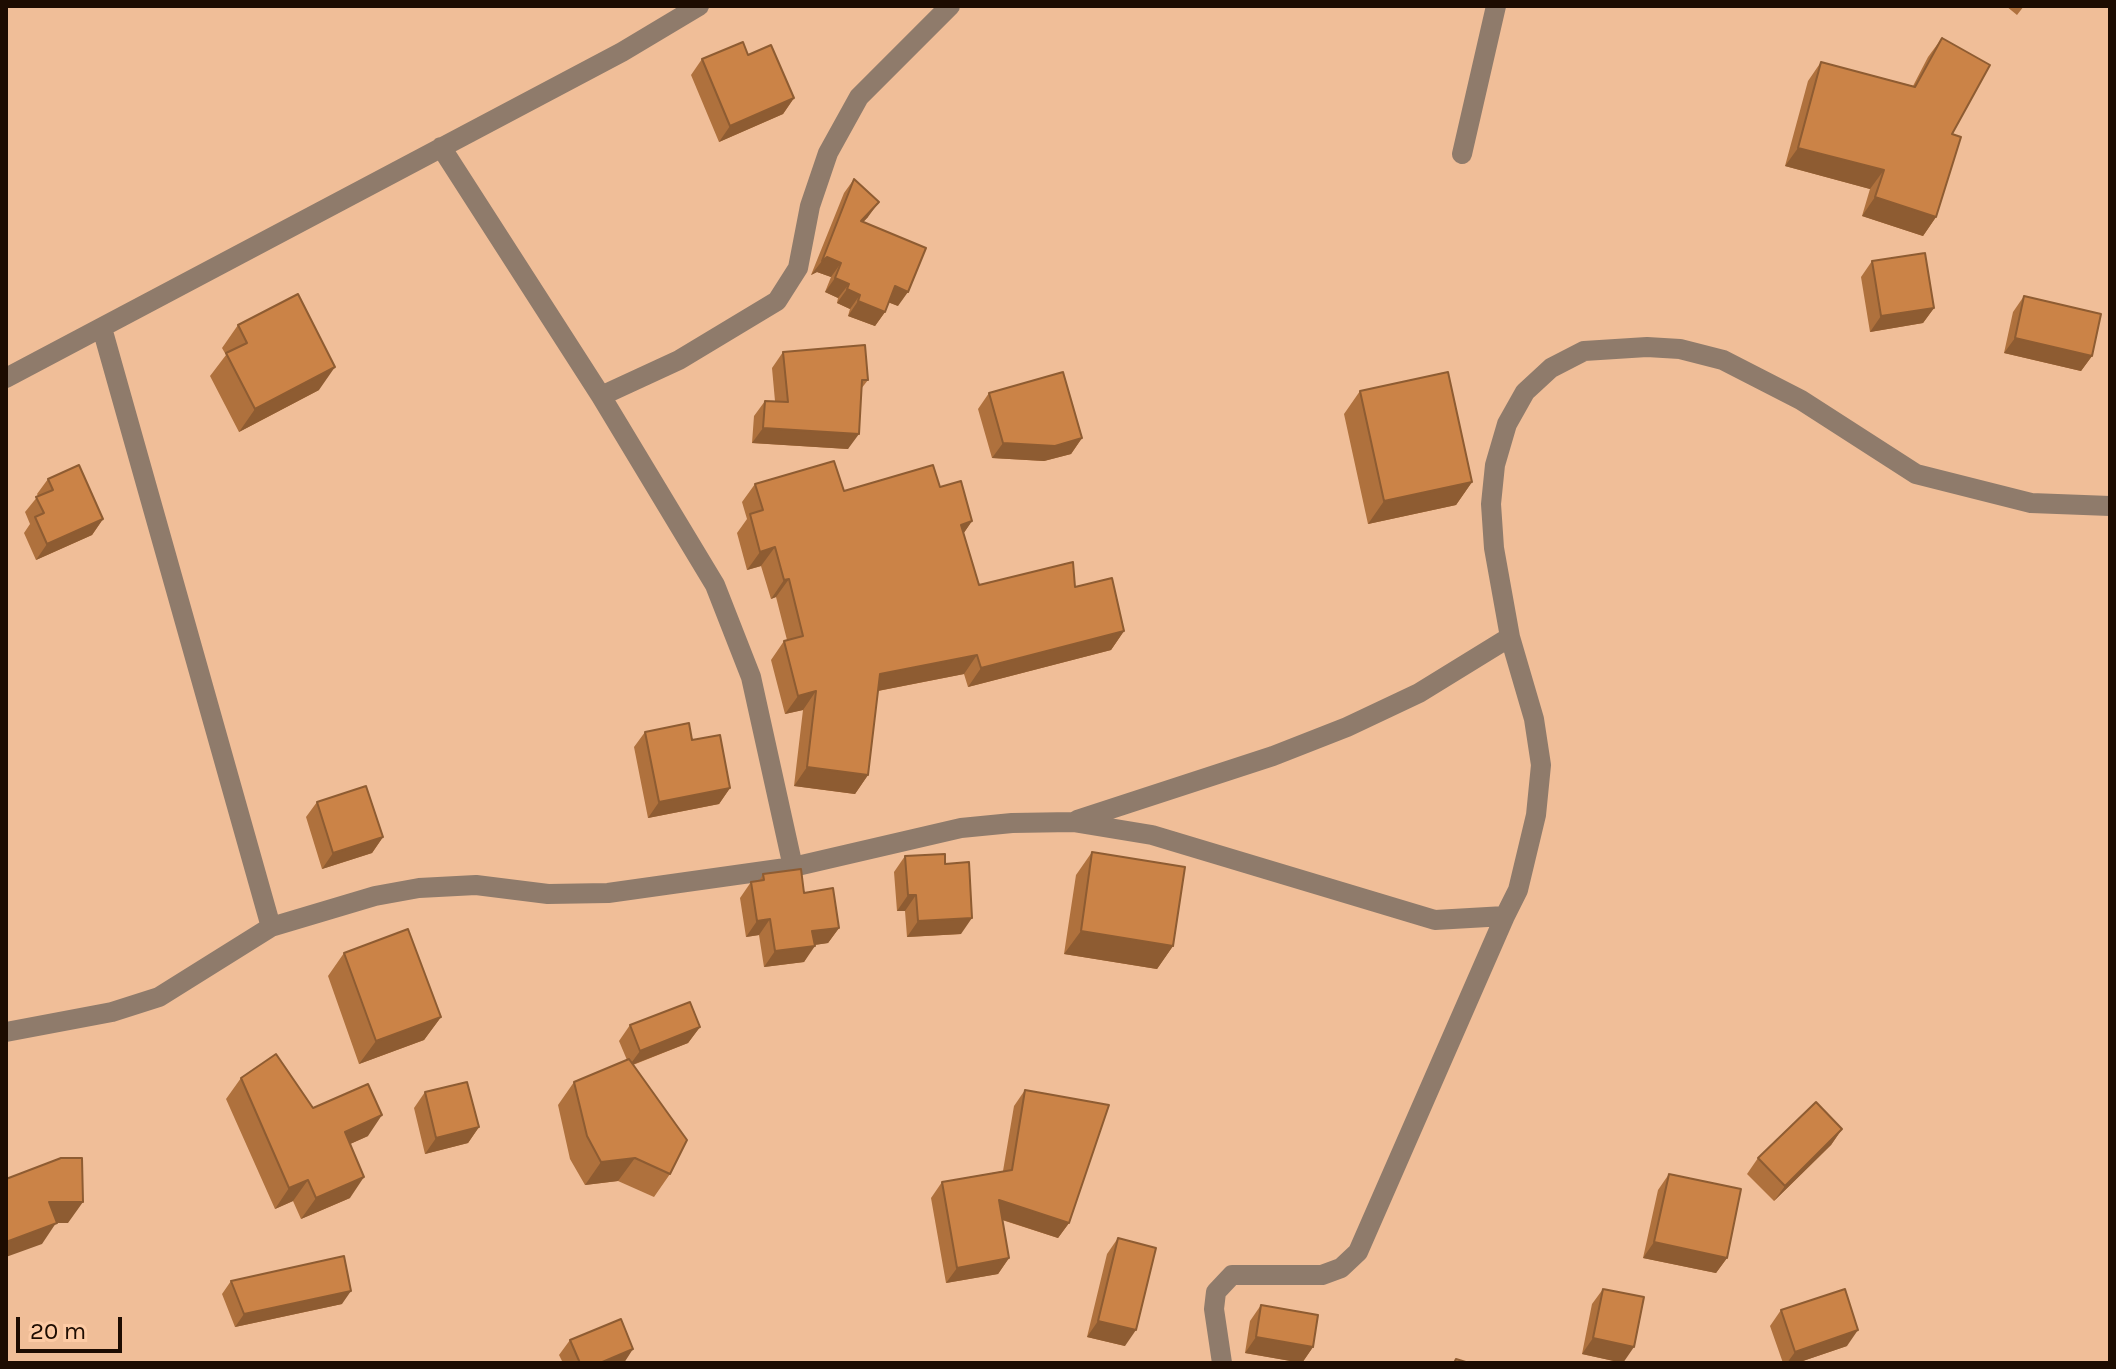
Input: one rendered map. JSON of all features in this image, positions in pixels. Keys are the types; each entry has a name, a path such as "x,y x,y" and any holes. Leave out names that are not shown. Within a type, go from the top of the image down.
{"street":[{"path":"6,378 622,52 699,6"},
{"path":"601,396 679,360 777,301 798,268 810,206 828,153 859,97 950,6"},
{"path":"1462,154 1496,6"},
{"path":"441,147 601,396 715,585 751,677 793,867"},
{"path":"102,328 271,927"},
{"path":"1222,1363 1214,1309 1216,1292 1232,1275 1322,1275 1341,1268 1358,1252 1518,890 1536,815 1541,765 1534,719 1510,637 1494,548 1491,504 1495,465 1507,424 1525,392 1551,368 1584,351 1647,347 1680,349 1723,360 1801,400 1916,474 2031,503 2110,506"},
{"path":"1073,822 1273,756 1347,727 1419,693 1510,637"},
{"path":"6,1032 112,1012 159,997 271,927 375,896 419,888 476,885 548,894 608,893 793,867 961,828 1073,822 1152,835 1435,920 1505,916"}],"building":[{"path":"1942,38 1990,65 1952,134 1961,137 1936,217 1875,197 1884,170 1798,148 1821,62 1915,87"},
{"path":"743,42 748,55 771,45 794,98 730,126 702,59"},
{"path":"854,179 879,202 861,221 926,248 908,292 895,286 885,312 858,301 860,295 847,289 849,284 835,278 841,263 827,257 822,261"},
{"path":"1925,253 1934,308 1881,316 1872,261"},
{"path":"298,294 335,367 255,409 226,353 247,343 238,325"},
{"path":"2024,296 2101,314 2092,356 2015,338"},
{"path":"865,345 868,380 862,380 859,434 763,428 765,401 788,402 783,352"},
{"path":"1063,372 1082,438 1055,446 1003,443 989,393"},
{"path":"1448,372 1472,482 1384,501 1360,391"},
{"path":"834,461 844,491 933,465 940,487 961,481 972,521 961,525 979,585 1073,562 1075,587 1112,578 1124,631 981,668 977,655 880,674 868,775 807,767 816,691 798,696 784,641 803,636 789,579 784,580 775,547 760,552 750,514 763,510 755,484"},
{"path":"79,465 103,519 47,544 35,517 44,513 36,497 53,490 48,479"},
{"path":"689,723 692,740 720,735 730,788 659,802 645,732"},
{"path":"366,786 383,837 333,853 317,802"},
{"path":"1092,852 1185,867 1173,946 1081,931"},
{"path":"945,854 945,864 969,862 972,918 918,921 916,895 908,895 905,856"},
{"path":"801,869 804,893 833,888 839,928 812,931 815,946 775,951 770,919 757,921 751,882 764,880 763,874"},
{"path":"408,929 441,1017 376,1041 344,953"},
{"path":"690,1002 700,1027 640,1051 630,1025"},
{"path":"276,1054 313,1108 368,1084 382,1115 345,1132 364,1177 316,1198 308,1180 289,1188 241,1078"},
{"path":"629,1059 687,1140 670,1174 635,1158 601,1162 587,1136 574,1082"},
{"path":"467,1082 479,1127 436,1138 425,1092"},
{"path":"1025,1090 1109,1105 1069,1223 999,1200 1009,1258 957,1268 942,1182 1012,1170"},
{"path":"1816,1102 1842,1129 1785,1186 1758,1158"},
{"path":"61,1158 82,1158 83,1202 49,1202 57,1223 6,1242 6,1179"},
{"path":"1669,1174 1741,1189 1727,1258 1654,1242"},
{"path":"1118,1238 1156,1248 1136,1330 1098,1321"},
{"path":"344,1256 351,1291 244,1314 231,1281"},
{"path":"1603,1289 1644,1297 1634,1347 1593,1338"},
{"path":"1845,1289 1858,1330 1795,1352 1781,1310"},
{"path":"1261,1305 1318,1315 1313,1347 1256,1337"},
{"path":"621,1319 633,1349 600,1363 580,1363 570,1340"}]}
